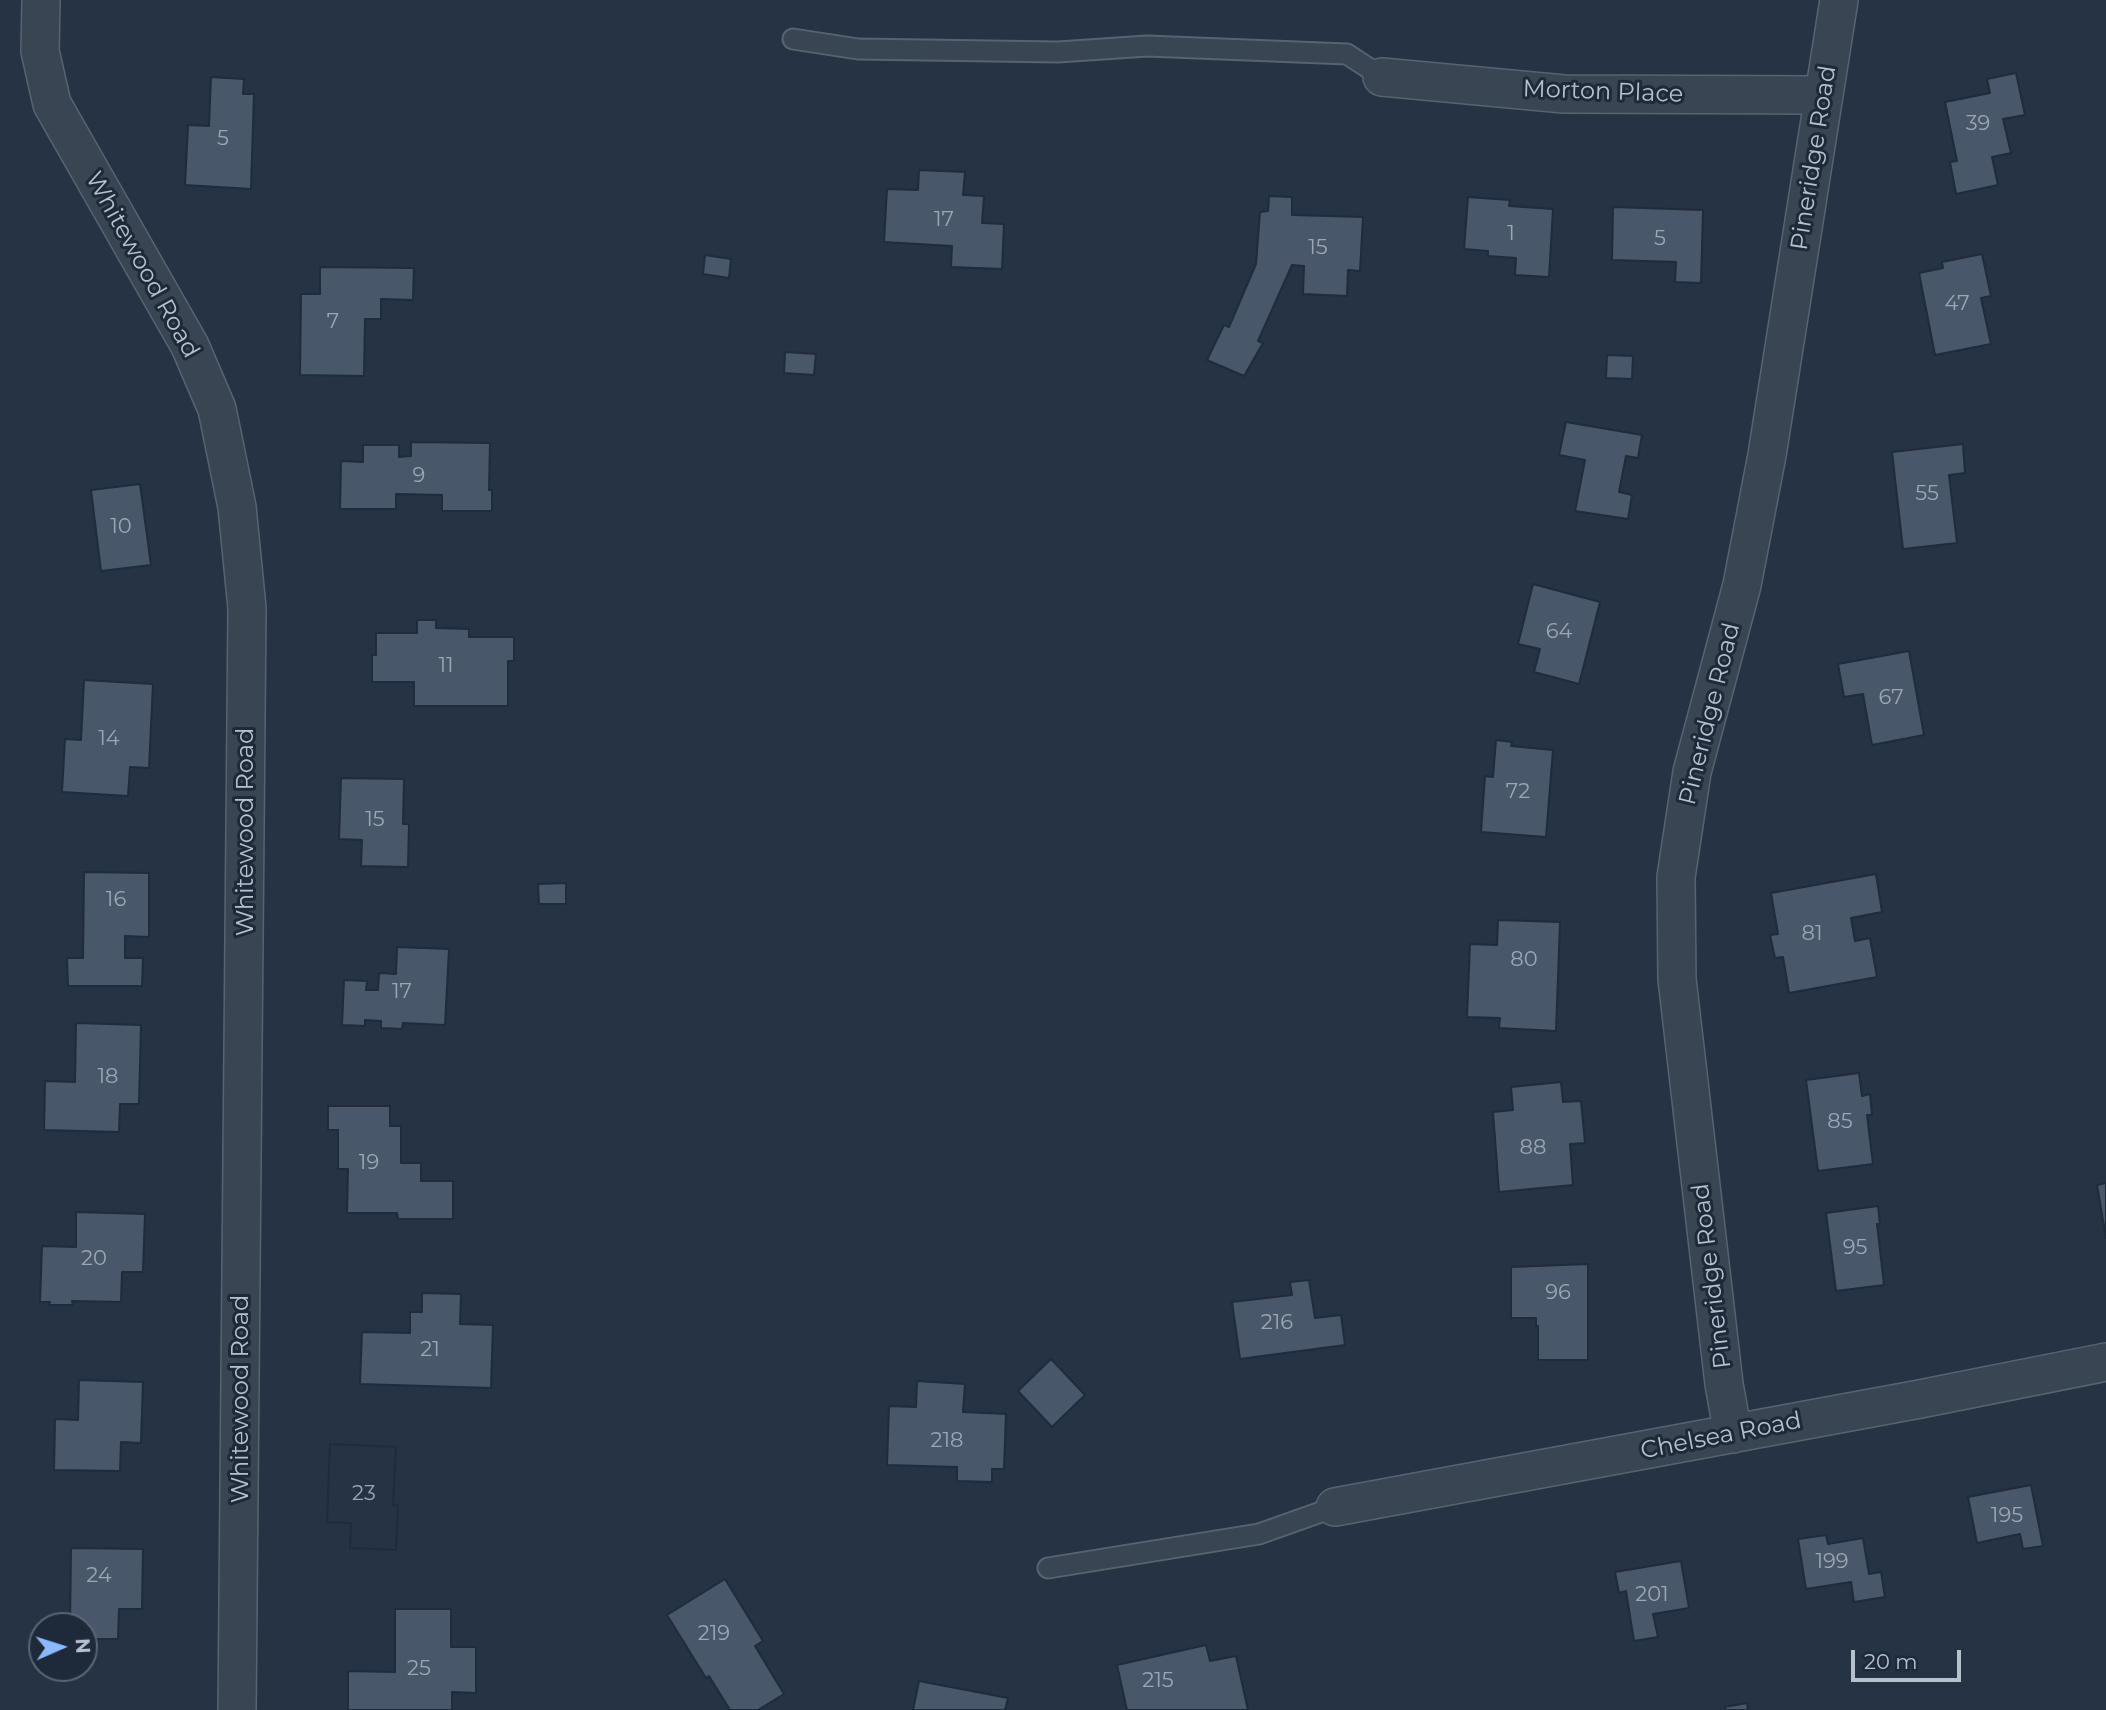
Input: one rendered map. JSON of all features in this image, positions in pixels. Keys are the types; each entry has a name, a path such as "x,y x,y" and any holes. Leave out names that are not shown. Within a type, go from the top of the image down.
{"street":[{"name":"Whitewood Road","path":"41,0 40,51 52,104 190,346 217,409 237,508 247,608 237,1710"},
{"name":"Pineridge Road","path":"1732,1434 1677,979 1676,877 1692,772 1742,585 1764,468 1839,0"},
{"name":"Morton Place","path":"1382,78 1564,94 1824,95"},
{"name":"Chelsea Road","path":"1335,1507 2106,1362"}],"lane":[{"path":"793,39 870,50 1058,52 1147,46 1347,54 1382,78"},
{"path":"1048,1568 1259,1534 1335,1507"}],"building":[{"path":"2016,73 2025,115 2003,119 2011,153 1992,157 1998,185 1956,194 1950,162 1957,161 1945,102 1990,93 1987,79"},
{"path":"211,77 244,79 243,94 254,94 251,189 185,185 188,125 209,126"},
{"path":"919,170 965,172 963,195 984,196 982,223 1004,224 1002,269 951,267 952,246 884,242 887,189 918,190"},
{"path":"1269,196 1292,197 1292,215 1363,217 1360,271 1348,270 1347,296 1303,294 1304,266 1292,265 1258,341 1263,343 1244,376 1207,360 1224,325 1229,327 1256,264 1260,212 1268,211"},
{"path":"1468,197 1510,200 1509,206 1553,209 1549,277 1515,275 1516,258 1488,256 1488,251 1464,249"},
{"path":"1613,207 1703,210 1701,283 1675,282 1676,262 1612,260"},
{"path":"1982,254 1991,296 1981,298 1991,344 1935,355 1919,273 1943,268 1942,262"},
{"path":"705,255 731,259 729,278 703,274"},
{"path":"320,267 414,268 413,300 381,299 381,319 365,319 364,376 300,375 301,294 320,294"},
{"path":"785,352 816,354 814,375 784,373"},
{"path":"1607,355 1633,356 1632,379 1606,378"},
{"path":"1566,422 1642,435 1638,458 1626,456 1619,492 1632,495 1628,519 1575,511 1585,460 1559,455"},
{"path":"411,442 490,443 489,490 492,490 492,511 442,511 442,495 396,494 396,509 340,509 341,461 363,462 363,445 399,445 399,457 411,456"},
{"path":"1963,444 1965,473 1949,475 1957,543 1903,549 1892,452"},
{"path":"140,484 151,565 101,571 91,490"},
{"path":"1533,584 1600,602 1579,684 1534,672 1540,649 1518,644"},
{"path":"417,620 436,620 436,628 469,629 469,637 514,637 514,661 508,661 508,706 414,706 414,682 372,682 372,655 376,655 376,633 417,633"},
{"path":"1909,651 1924,735 1872,745 1863,694 1844,697 1838,664"},
{"path":"84,680 153,684 149,768 130,767 128,796 62,792 65,739 81,740"},
{"path":"1496,740 1512,742 1511,746 1553,750 1546,837 1481,832 1485,776 1493,777"},
{"path":"341,778 404,779 403,824 409,824 408,867 361,866 362,840 339,839"},
{"path":"84,872 149,873 149,937 125,936 125,958 143,958 142,986 68,986 67,958 83,958"},
{"path":"1876,874 1882,912 1851,918 1855,941 1870,938 1877,977 1789,993 1783,957 1775,958 1770,935 1778,934 1771,893"},
{"path":"566,883 566,904 539,904 538,884"},
{"path":"1498,920 1560,922 1556,1031 1499,1028 1500,1018 1467,1017 1470,944 1497,945"},
{"path":"397,947 449,949 445,1025 403,1023 402,1029 381,1028 381,1021 365,1020 365,1026 342,1025 344,980 367,981 366,990 378,990 379,973 396,974"},
{"path":"76,1023 141,1025 139,1104 120,1104 119,1132 44,1130 45,1081 75,1082"},
{"path":"1859,1073 1862,1096 1870,1094 1872,1115 1867,1115 1873,1164 1818,1171 1806,1080"},
{"path":"1561,1082 1563,1102 1581,1101 1585,1143 1570,1144 1573,1185 1499,1192 1493,1112 1513,1110 1511,1087"},
{"path":"328,1106 390,1106 390,1126 401,1126 401,1163 421,1163 421,1181 453,1181 453,1219 398,1219 397,1213 347,1213 348,1169 338,1169 338,1130 328,1130"},
{"path":"2106,1183 2106,1238 2097,1185"},
{"path":"1878,1206 1880,1224 1877,1224 1884,1285 1836,1291 1826,1213"},
{"path":"76,1212 145,1214 143,1272 122,1272 121,1302 72,1301 73,1305 49,1305 50,1302 40,1302 42,1246 76,1247"},
{"path":"1588,1264 1588,1360 1538,1360 1536,1318 1511,1318 1511,1267"},
{"path":"1309,1280 1315,1318 1341,1315 1345,1345 1240,1359 1232,1302 1292,1295 1290,1282"},
{"path":"422,1293 461,1294 460,1324 493,1325 491,1388 360,1384 362,1332 410,1333 410,1312 422,1312"},
{"path":"1051,1359 1085,1395 1052,1427 1018,1391"},
{"path":"79,1380 143,1382 141,1443 121,1442 120,1471 54,1470 55,1419 78,1420"},
{"path":"917,1381 965,1384 963,1412 1006,1414 1004,1469 992,1469 992,1482 957,1481 957,1467 887,1465 889,1406 916,1407"},
{"path":"330,1444 396,1447 393,1505 398,1506 396,1550 350,1548 351,1523 327,1522"},
{"path":"330,1444 396,1447 393,1505 398,1506 396,1550 350,1548 351,1523 327,1522"},
{"path":"2031,1485 2043,1546 2023,1549 2020,1534 1977,1543 1968,1497"},
{"path":"1826,1535 1828,1544 1863,1538 1869,1574 1881,1572 1885,1597 1854,1602 1851,1582 1806,1589 1798,1539"},
{"path":"71,1548 143,1549 142,1609 119,1609 118,1639 98,1639 98,1612 70,1612"},
{"path":"1681,1561 1689,1608 1653,1614 1658,1637 1634,1641 1626,1591 1619,1593 1615,1572"},
{"path":"725,1579 763,1641 755,1646 784,1694 758,1710 730,1710 709,1676 706,1678 667,1615"},
{"path":"395,1609 451,1609 451,1647 476,1647 476,1693 452,1692 452,1710 348,1710 348,1671 395,1672"},
{"path":"1206,1645 1210,1661 1236,1656 1248,1710 1127,1710 1117,1665"},
{"path":"919,1681 1008,1698 1005,1710 913,1710"},
{"path":"1747,1703 1748,1710 1725,1710 1725,1707"}]}
